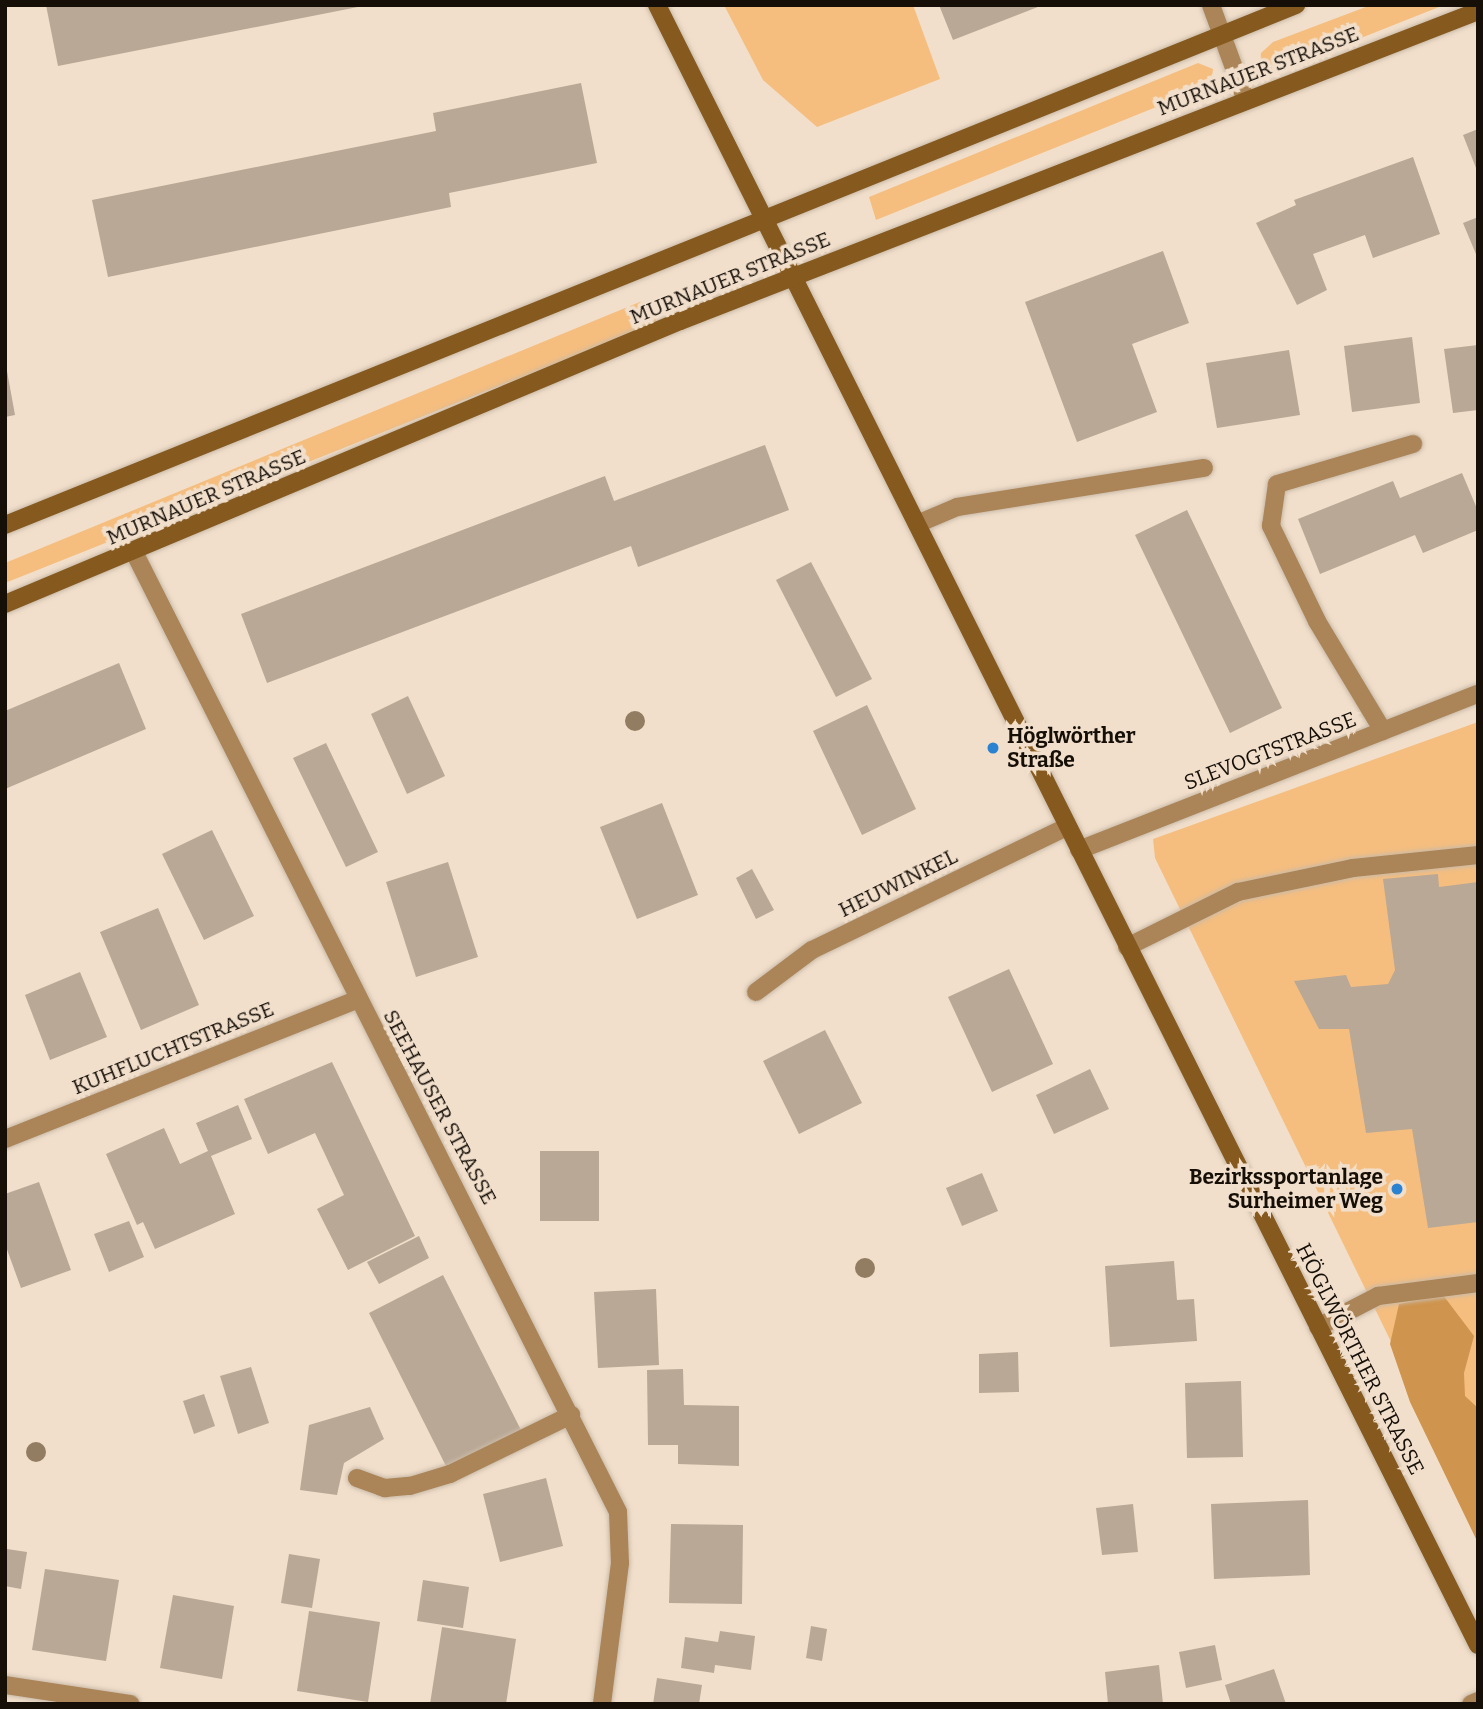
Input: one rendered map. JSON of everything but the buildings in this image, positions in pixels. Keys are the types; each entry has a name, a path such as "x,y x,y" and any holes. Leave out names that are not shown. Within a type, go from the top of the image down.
{"main road":[{"name":"HÖGLWÖRTHER STRASSE","path":"657,5 1478,1645"},
{"name":"MURNAUER STRASSE","path":"5,525 1296,5"},
{"name":"MURNAUER STRASSE","path":"5,604 795,277 1245,98 1478,11"}],"street":[{"path":"1211,5 1245,98"},
{"path":"1383,731 1317,621 1271,526 1277,484 1413,444"},
{"path":"916,524 957,507 1204,468"},
{"name":"SEEHAUSER STRASSE","path":"134,552 618,1512 620,1563 602,1704"},
{"name":"SLEVOGTSTRASSE","path":"1079,850 1478,694"},
{"name":"HEUWINKEL","path":"756,992 812,950 1067,827"},
{"path":"1127,947 1238,892 1353,868 1478,855"},
{"name":"KUHFLUCHTSTRASSE","path":"5,1139 358,999"},
{"path":"1318,1327 1378,1296 1478,1283"},
{"path":"357,1478 384,1488 410,1486 450,1474 571,1415"},
{"path":"5,1685 131,1704"},
{"path":"1471,1704 1478,1701"}],"shaded area":[{"path":"724,5 913,5 940,79 817,127 763,80"},
{"path":"1371,5 1444,5 1283,69 1271,71 1260,63 1261,53 1273,42"},
{"path":"1198,63 1213,69 1211,85 876,220 869,197"},
{"path":"647,299 657,323 5,583 5,563"},
{"name":"Bezirkssportanlage Surheimer Weg","path":"1478,722 1478,1520 1155,858 1153,839"},
{"path":"1443,1295 1474,1336 1464,1373 1465,1396 1478,1408 1478,1543 1410,1402 1390,1344 1399,1304"}],"place":[{"name":"Höglwörther Straße","path":"993,748"},
{"name":"Bezirkssportanlage Surheimer Weg","path":"1397,1189"}]}
